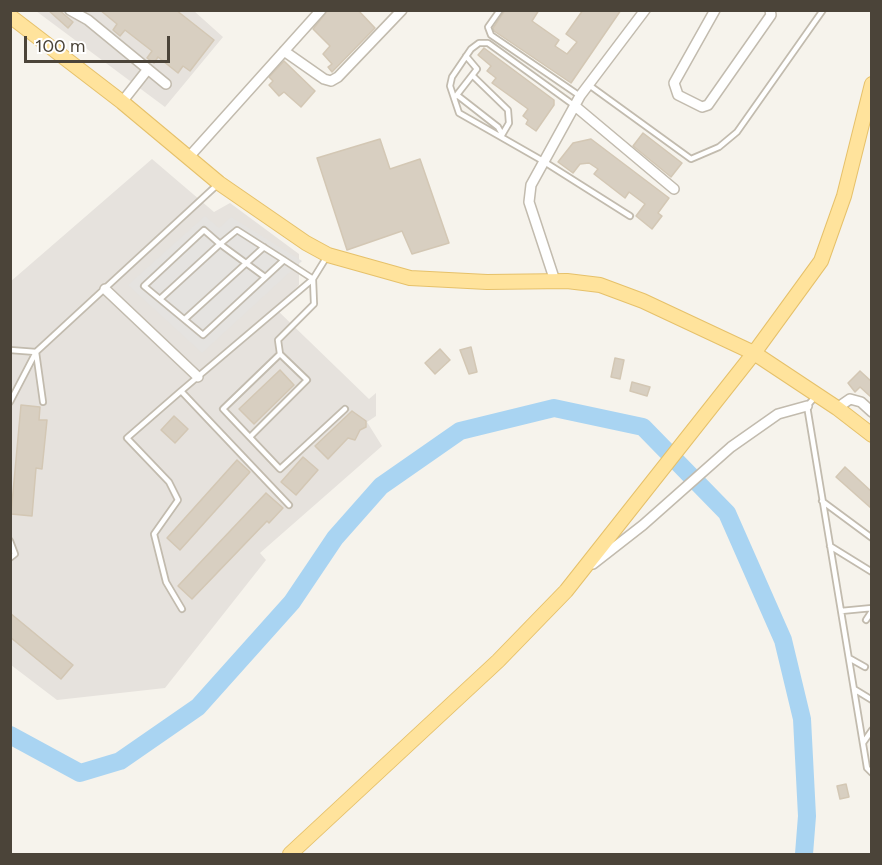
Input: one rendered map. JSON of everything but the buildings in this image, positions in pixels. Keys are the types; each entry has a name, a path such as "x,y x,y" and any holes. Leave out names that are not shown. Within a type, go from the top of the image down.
{"main road":[{"path":"10,16 122,102 219,183 306,243 328,255 410,278 487,282 555,281 600,285 643,302 754,353 837,408 872,435"},
{"path":"290,855 498,661 579,574 754,353 821,261 826,250 844,196 872,84"}],"street":[{"path":"70,10 88,20 166,84"},
{"path":"188,158 321,10"},
{"path":"284,51 324,79 331,81 338,77 402,10"},
{"path":"555,281 529,202 531,185 580,96 645,10"},
{"path":"715,10 674,83 678,95 702,107 708,105 771,15 770,10"},
{"path":"122,102 148,69"},
{"path":"575,106 674,189"},
{"path":"105,289 198,377"},
{"path":"837,408 850,399 861,402 872,412"},
{"path":"579,574 643,525 731,447 778,414 807,406"}],"lane":[{"path":"500,10 488,27 491,35 580,96"},
{"path":"588,85 691,159 719,147 737,132 824,10"},
{"path":"575,106 488,43 478,43 466,56 452,77 450,86 459,113 502,136 630,216"},
{"path":"455,97 477,69 466,56"},
{"path":"473,76 508,110 509,123 502,136"},
{"path":"455,97 498,127 502,136"},
{"path":"10,402 36,352 219,183"},
{"path":"265,277 204,230 144,286 203,334 284,260"},
{"path":"160,298 237,230 313,279"},
{"path":"185,319 264,248"},
{"path":"182,609 166,582 154,534 178,500 169,482 127,438 313,279 328,255"},
{"path":"250,437 307,381 280,354 278,340 314,304 313,279"},
{"path":"10,350 36,352"},
{"path":"36,352 44,402"},
{"path":"280,354 223,409 280,469 345,409"},
{"path":"181,391 288,505"},
{"path":"816,395 807,406 862,744 867,768 872,773"},
{"path":"822,501 872,538"},
{"path":"10,541 15,554 10,558"},
{"path":"830,546 872,572"},
{"path":"840,611 872,610"},
{"path":"866,620 872,610"},
{"path":"848,658 865,666"},
{"path":"854,689 872,700"},
{"path":"862,744 872,730"}],"shaded area":[{"path":"36,11 194,11 223,37 165,107"},
{"path":"152,159 214,212 230,203 299,254 299,285 276,309 369,399 376,393 376,416 367,422 382,446 260,553 266,560 165,688 57,700 11,665 10,282"},
{"path":"205,216 219,228 231,217 302,261 202,353 128,285"}],"waterway":[{"path":"10,735 80,773 120,761 198,707 292,602 335,538 381,486 460,431 554,408 643,427 727,513 783,640 802,719 807,816 804,854"}]}
